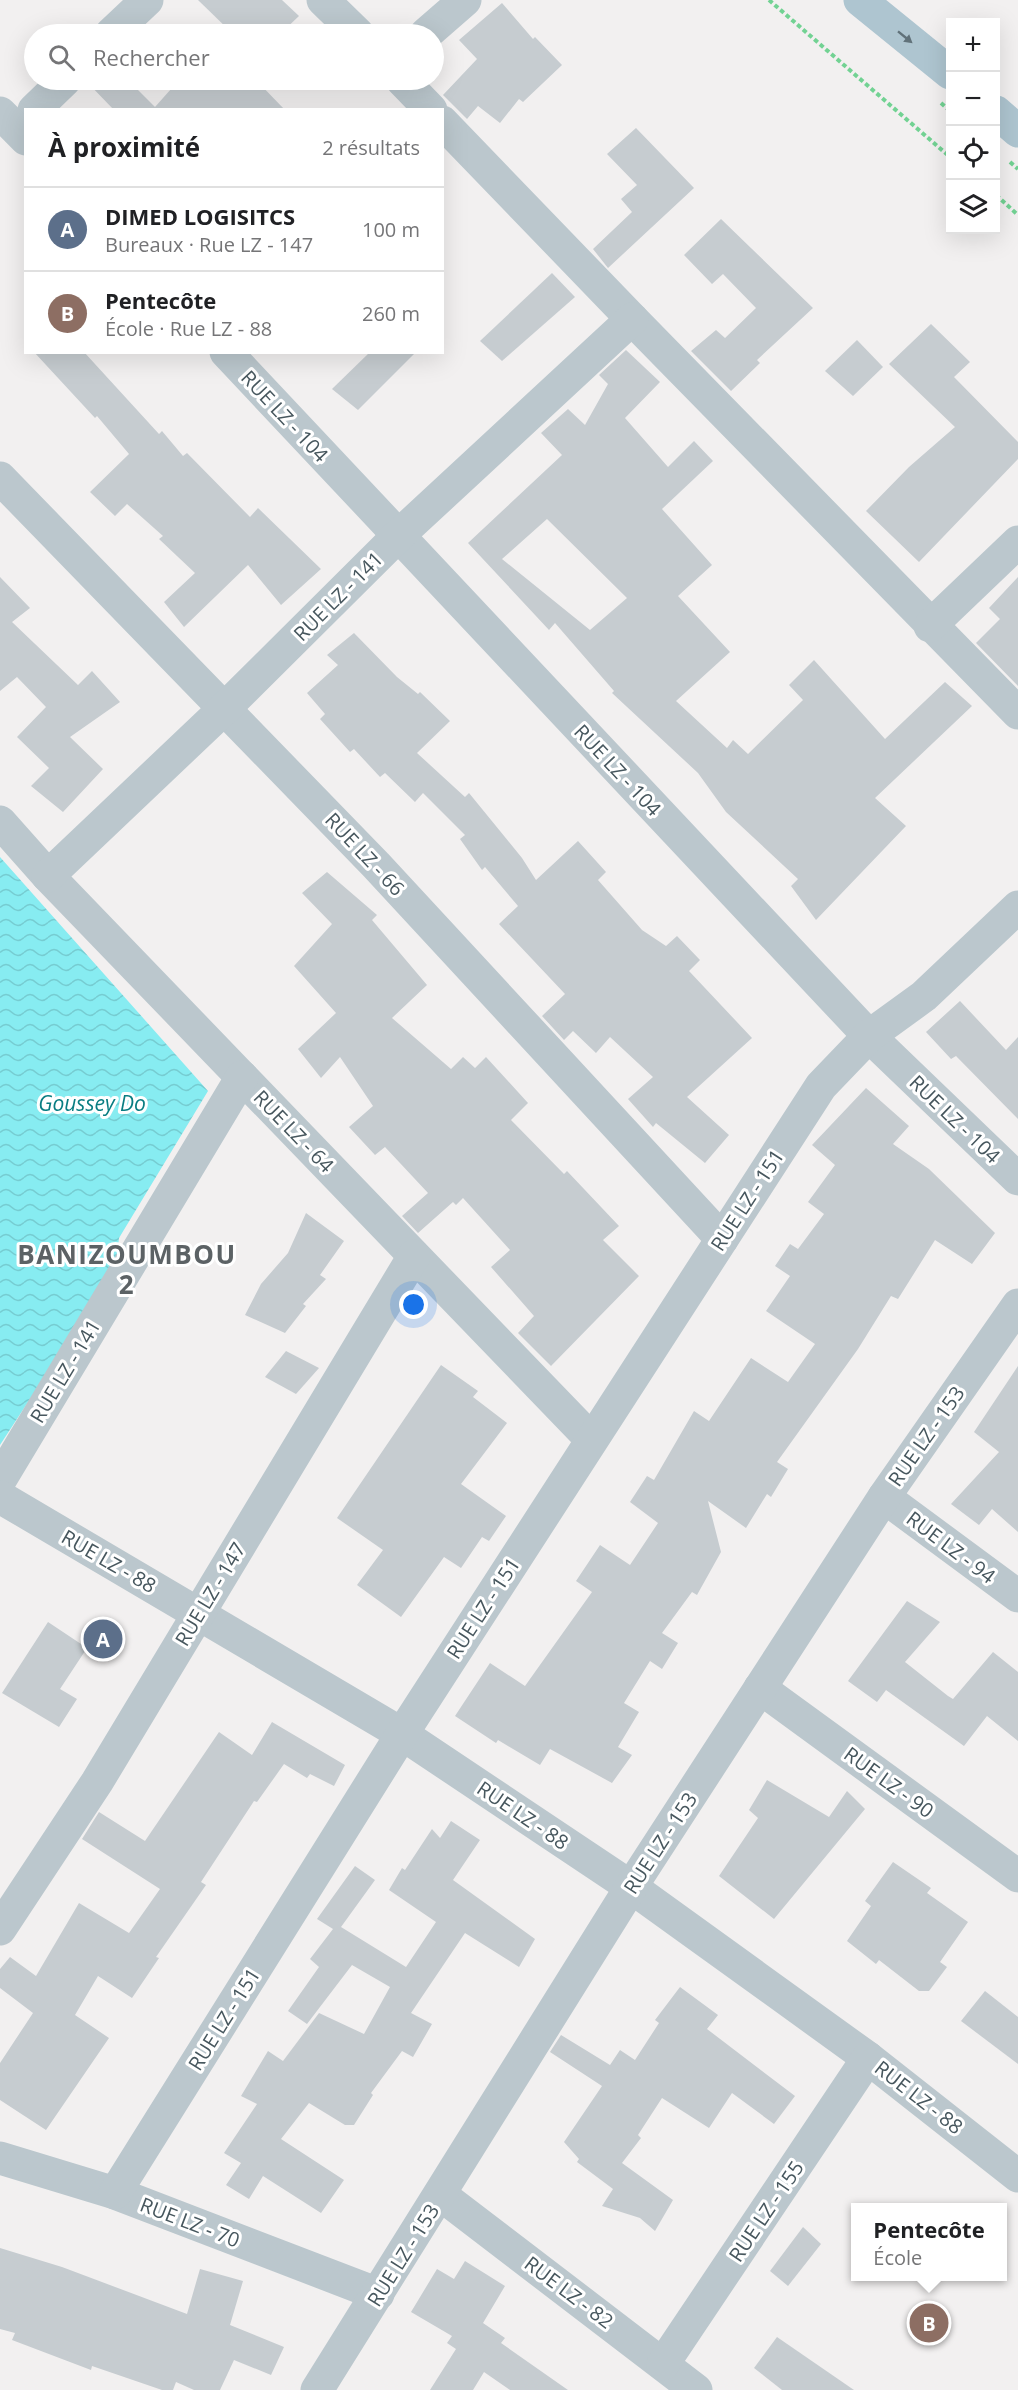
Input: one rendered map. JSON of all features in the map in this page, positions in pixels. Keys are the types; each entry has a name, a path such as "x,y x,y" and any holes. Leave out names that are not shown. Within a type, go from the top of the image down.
{"main road":[{"path":"860,0 950,72"},
{"path":"1000,115 1018,131"}],"street":[{"path":"122,24 147,0"},
{"path":"323,0 348,24"},
{"path":"437,24 465,0"},
{"path":"34,108 54,90"},
{"path":"412,90 429,108"},
{"path":"444,124 930,626 1018,713"},
{"name":"RUE LZ - 141","path":"48,876 225,708 398,537 632,319"},
{"name":"RUE LZ - 104","path":"228,354 869,1036 1018,1179"},
{"name":"RUE LZ - 66","path":"0,478 376,865 722,1239"},
{"path":"930,626 1018,542"},
{"name":"RUE LZ - 64","path":"0,822 48,876 591,1439"},
{"name":"RUE LZ - 151","path":"115,2193 402,1734 821,1086 869,1036 924,996 1018,906"},
{"name":"RUE LZ - 141","path":"0,1480 242,1077"},
{"name":"RUE LZ - 147","path":"0,1929 97,1782 414,1256"},
{"name":"RUE LZ - 153","path":"317,2390 441,2195 631,1887 884,1497 1018,1305"},
{"name":"RUE LZ - 88","path":"0,1497 402,1734 631,1887 868,2058 1018,2176"},
{"name":"RUE LZ - 94","path":"884,1497 1018,1596"},
{"name":"RUE LZ - 90","path":"760,1688 1018,1876"},
{"name":"RUE LZ - 155","path":"663,2364 868,2058"},
{"name":"RUE LZ - 70","path":"0,2158 115,2193 378,2294"},
{"name":"RUE LZ - 82","path":"441,2195 696,2390"}],"path":[{"path":"769,0 946,153"},
{"path":"1000,199 1018,215"}],"water":[{"name":"Goussey Do","path":"0,857 208,1091 119,1238 116,1267 0,1445"}],"building":[{"path":"198,0 282,0 299,16 291,24 223,24"},
{"path":"502,3 533,39 535,37 562,65 523,102 519,99 500,123 478,106 467,119 443,95 477,59 459,40"},
{"path":"95,90 138,90 155,107 170,90 266,90 283,108 112,108"},
{"path":"636,128 694,188 608,268 593,249 632,212 621,199 637,185 607,154"},
{"path":"721,219 813,308 757,360 760,363 731,391 691,351 716,330 725,338 756,308 723,274 712,284 684,255"},
{"path":"552,273 575,297 502,361 480,341"},
{"path":"931,324 970,362 954,377 1018,442 1018,459 919,562 866,511 909,467 955,427 889,364"},
{"path":"857,340 883,367 853,396 825,371"},
{"path":"626,350 660,382 625,418 668,467 694,441 713,461 662,509 712,565 678,596 730,652 676,701 727,748 733,740 748,754 803,700 789,685 814,660 885,739 945,682 972,706 875,798 906,826 816,920 791,886 798,879 726,812 698,773 612,693 614,691 555,623 549,630 468,543 562,455 541,433 568,409 585,425 608,384 599,375","holes":["547,519 627,598 590,630 502,559"]},
{"path":"36,354 86,354 159,434 162,431 183,456 187,453 250,517 258,508 321,569 281,605 248,565 184,627 164,602 195,573 159,539 163,536 127,504 115,516 90,492 129,454 97,416 95,418"},
{"path":"368,354 414,354 358,410 332,389"},
{"path":"0,577 30,608 12,622 78,685 92,671 120,702 70,737 103,769 63,812 31,786 49,768 17,737 46,707 17,677 0,691"},
{"path":"1018,577 1018,686 976,643 1000,619 989,608"},
{"path":"354,633 397,677 418,694 420,692 450,721 417,753 465,797 469,793 522,858 536,880 578,841 606,872 598,880 642,930 666,946 677,936 700,960 689,971 752,1038 687,1097 729,1135 705,1163 656,1123 653,1127 628,1099 653,1077 610,1037 596,1053 573,1031 564,1040 542,1016 565,994 499,924 518,906 485,867 482,870 460,839 465,835 423,793 415,802 385,773 380,777 354,749 350,752 320,719 325,714 307,693 338,665 327,655"},
{"path":"327,872 377,915 372,920 427,985 392,1018 451,1069 463,1057 475,1068 486,1057 528,1103 511,1120 564,1174 567,1171 619,1226 603,1240 639,1276 551,1366 518,1333 534,1316 491,1267 510,1250 463,1198 456,1205 453,1202 418,1233 402,1216 428,1193 385,1147 375,1155 349,1127 373,1106 340,1057 321,1078 298,1049 336,1013 294,966 332,924 302,893"},
{"path":"960,1001 1006,1050 1018,1037 1018,1119 956,1056 951,1059 926,1032"},
{"path":"866,1088 909,1126 893,1144 929,1169 995,1233 972,1264 935,1240 898,1299 891,1296 858,1349 777,1462 788,1469 771,1497 767,1494 746,1528 708,1501 721,1552 697,1595 692,1592 662,1633 678,1643 662,1669 650,1661 624,1703 639,1712 618,1747 632,1755 612,1783 550,1749 540,1765 498,1740 496,1743 455,1716 490,1663 525,1686 592,1592 576,1581 600,1545 630,1565 658,1523 630,1502 647,1476 654,1480 694,1411 709,1421 751,1358 788,1382 815,1344 766,1311 790,1276 775,1266 790,1244 798,1249 824,1214 808,1202 835,1165 812,1145"},
{"path":"306,1213 344,1241 320,1275 326,1279 303,1304 306,1306 285,1333 245,1315 261,1284 288,1253"},
{"path":"286,1351 319,1368 296,1394 265,1377"},
{"path":"441,1365 478,1391 473,1397 507,1423 461,1484 506,1516 489,1541 482,1537 461,1568 444,1557 401,1617 357,1585 383,1550 337,1518"},
{"path":"1018,1366 1018,1532 992,1509 979,1525 951,1504 999,1452 974,1432"},
{"path":"907,1601 940,1622 905,1662 948,1696 953,1699 993,1652 1018,1672 1018,1741 987,1716 964,1746 886,1690 877,1702 848,1681"},
{"path":"48,1622 87,1648 60,1689 77,1699 59,1727 2,1693"},
{"path":"272,1722 345,1765 334,1786 310,1774 307,1778 284,1764 257,1802 254,1801 201,1882 206,1885 156,1957 159,1958 132,1998 98,1976 75,2015 109,2038 46,2130 0,2100 0,2063 33,2013 0,1988 0,1969 10,1957 36,1976 79,1903 129,1933 160,1889 82,1839 99,1812 145,1841 219,1732 252,1755"},
{"path":"767,1780 829,1817 847,1791 865,1809 774,1919 719,1876 758,1818 749,1810"},
{"path":"451,1821 480,1840 453,1880 535,1939 519,1967 465,1933 411,2013 432,2024 413,2057 402,2051 371,2093 373,2095 354,2125 345,2125 309,2103 281,2139 344,2180 321,2213 263,2176 249,2199 226,2185 241,2163 224,2153 257,2104 241,2096 268,2051 283,2061 319,2013 364,2034 390,1987 352,1965 307,2024 288,2011 319,1967 310,1959 333,1929 317,1919 355,1866 375,1880 341,1927 406,1967 436,1922 389,1890 402,1868 405,1870 432,1829 440,1838"},
{"path":"893,1862 931,1888 927,1893 968,1922 940,1962 947,1967 929,1991 919,1991 879,1960 876,1964 847,1941 871,1906 865,1901"},
{"path":"680,1987 718,2015 707,2029 795,2096 774,2124 732,2093 709,2128 662,2098 638,2135 641,2138 622,2163 673,2200 655,2231 640,2218 602,2206 613,2189 577,2162 579,2159 564,2142 602,2086 550,2052 561,2035 610,2065 620,2050 635,2060 659,2023 655,2020"},
{"path":"985,1991 1018,2017 1018,2064 961,2021"},
{"path":"803,2227 821,2244 788,2286 770,2271"},
{"path":"0,2248 62,2267 187,2314 200,2269 243,2281 230,2325 284,2347 271,2375 234,2360 220,2390 194,2390 176,2382 173,2390 162,2390 92,2366 91,2370 12,2340 15,2333 0,2329"},
{"path":"465,2261 505,2286 483,2323 505,2338 501,2343 568,2390 510,2390 484,2372 473,2390 430,2390 456,2349 447,2343 452,2336 411,2312 437,2269 454,2279"},
{"path":"777,2337 854,2390 782,2390 754,2368"}],"place":[{"name":"DIMED LOGISITCS","path":"103,1639"},
{"name":"Pentecôte","path":"929,2323"}],"district":[{"name":"BANIZOUMBOU 2","path":"127,1269"}]}
